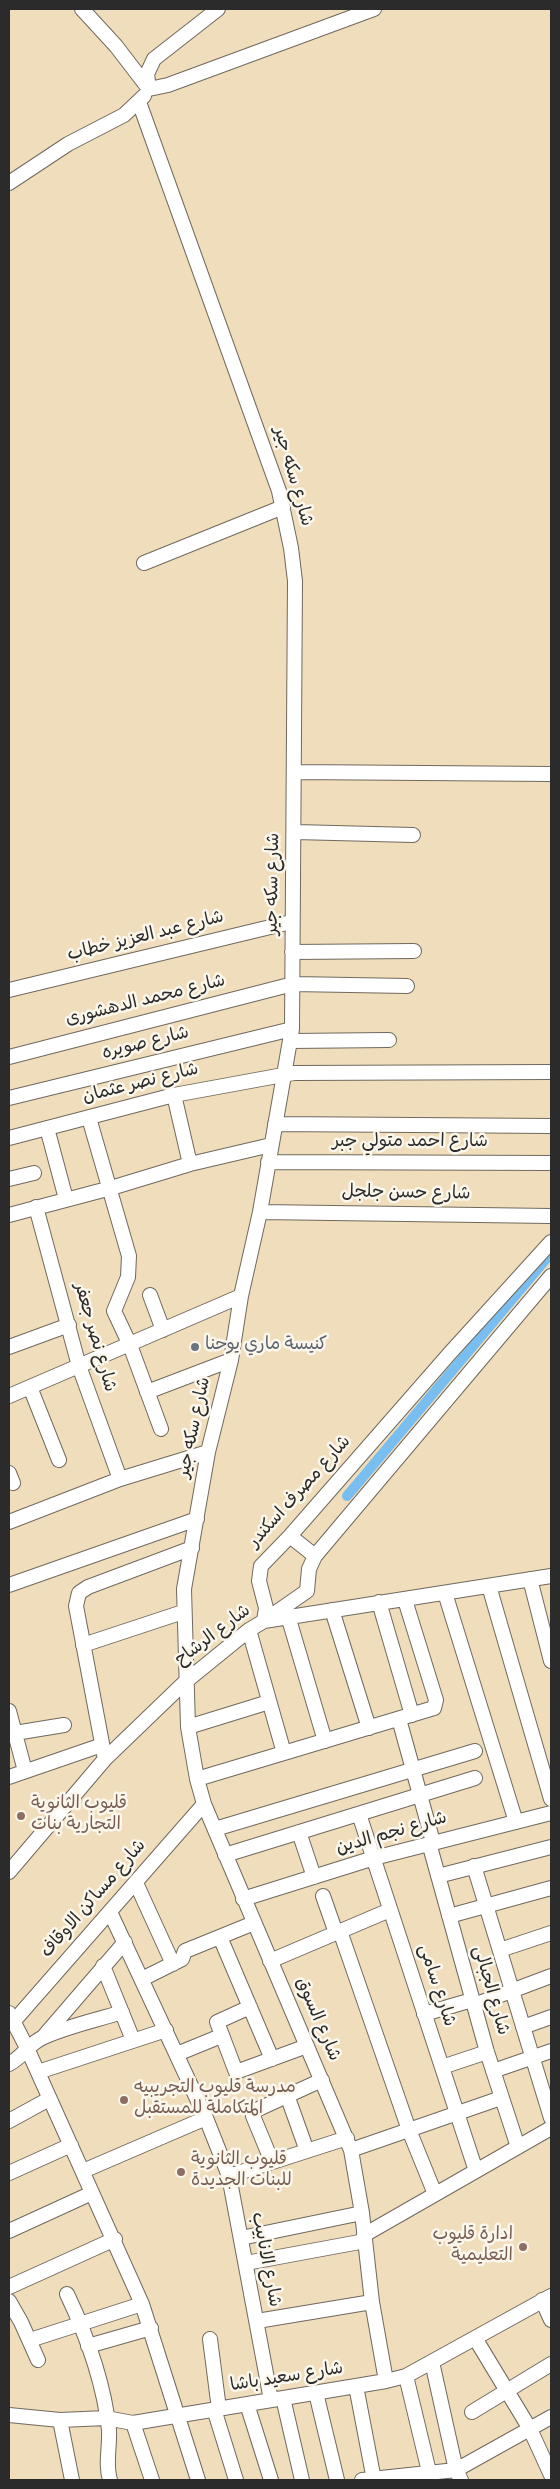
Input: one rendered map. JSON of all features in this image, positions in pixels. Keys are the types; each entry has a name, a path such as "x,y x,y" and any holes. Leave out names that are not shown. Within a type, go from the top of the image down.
{"street":[{"path":"82,9 116,46 149,89"},
{"path":"149,89 147,74 154,59 218,9"},
{"path":"9,183 68,144 124,115 139,102 149,89 168,85 374,9"},
{"name":"شارع سكه جير","path":"139,102 283,507 295,581 295,832 291,922 293,984 291,1035 260,1212 241,1296 230,1360 208,1452 184,1589 185,1682"},
{"path":"144,563 283,507"},
{"path":"295,772 551,774"},
{"path":"295,832 413,835"},
{"name":"شارع عبد العزيز خطاب","path":"9,990 291,922"},
{"path":"292,952 414,951"},
{"name":"شارع محمد الدهشورى","path":"9,1057 293,984 407,986"},
{"name":"شارع صويره","path":"9,1098 291,1035 389,1040"},
{"name":"شارع نصر عثمان","path":"9,1138 174,1095 294,1073 551,1072"},
{"path":"174,1095 190,1164"},
{"path":"89,1118 111,1188 129,1256 130,1268 128,1278 114,1311 130,1345 161,1429"},
{"path":"275,1124 551,1126"},
{"path":"48,1128 66,1199"},
{"path":"9,1215 111,1188 190,1164 272,1145"},
{"name":"شارع احمد متولي جبر","path":"268,1162 551,1163"},
{"path":"9,1179 34,1173"},
{"name":"شارع نصر جعفر","path":"36,1207 79,1366 120,1478"},
{"name":"شارع حسن جلجل","path":"260,1212 551,1216"},
{"name":"شارع مصرف اسكندر","path":"264,1621 266,1601 259,1574 266,1560 290,1536 450,1353 551,1242"},
{"path":"264,1621 307,1591 309,1569 314,1556 551,1276"},
{"path":"150,1295 163,1330"},
{"path":"9,1396 241,1296"},
{"path":"9,1347 69,1325"},
{"path":"147,1392 230,1360"},
{"path":"30,1387 59,1460"},
{"path":"9,1522 120,1478 208,1452"},
{"path":"9,1585 197,1520"},
{"path":"290,1536 314,1556"},
{"path":"105,1759 76,1606 79,1593 88,1587 192,1548"},
{"name":"شارع الرشاح","path":"9,1872 105,1759 185,1682 249,1630 264,1621 551,1576"},
{"path":"530,1580 551,1661"},
{"path":"489,1586 551,1799"},
{"path":"445,1593 516,1822"},
{"path":"197,1779 436,1706 436,1700 405,1600"},
{"name":"شارع الجبالى","path":"379,1602 438,1876 487,2052 518,2147"},
{"path":"332,1610 368,1728"},
{"path":"83,1645 183,1612"},
{"path":"288,1616 325,1741"},
{"path":"249,1630 284,1753"},
{"name":"شارع السوق","path":"185,1682 188,1727 197,1779 204,1804 349,2144 362,2213 372,2302 386,2381"},
{"path":"188,1727 269,1702"},
{"path":"9,1711 25,1771"},
{"path":"15,1733 64,1725"},
{"path":"9,1777 102,1745"},
{"path":"215,1829 475,1752"},
{"path":"225,1855 475,1778"},
{"name":"شارع مساكن الاوقاف","path":"12,2017 110,1912 204,1804"},
{"name":"شارع نجم الدين","path":"244,1900 374,1858 551,1813"},
{"name":"شارع سامى","path":"359,1814 476,2171"},
{"path":"299,1832 314,1877"},
{"path":"438,1876 551,1847"},
{"path":"474,1866 532,2058 550,2110"},
{"path":"136,1883 173,1964"},
{"path":"449,1916 551,1888"},
{"path":"324,1896 434,2194"},
{"path":"270,1961 390,1910"},
{"name":"شارع الانابيب","path":"110,1912 206,2118 229,2176 257,2322 277,2399 302,2480"},
{"path":"142,1980 182,1959 185,1951 254,1923"},
{"path":"500,1950 551,1933"},
{"path":"220,1937 272,2059"},
{"path":"44,2037 125,1942"},
{"path":"103,1966 133,2040"},
{"path":"424,2014 473,2003 551,1976"},
{"path":"250,2008 218,2020 216,2023 237,2072 307,2046"},
{"path":"9,2064 22,2057 27,2048 44,2037 122,2012"},
{"path":"523,2027 551,2016"},
{"path":"12,2017 115,2239 142,2304 151,2328 176,2416 198,2480"},
{"path":"38,2072 166,2030"},
{"path":"177,2054 221,2036"},
{"path":"493,2071 551,2051"},
{"path":"442,2067 487,2052"},
{"path":"272,2162 253,2112 322,2080"},
{"path":"287,2095 307,2151"},
{"path":"229,2176 307,2151 349,2144 409,2130 501,2098"},
{"path":"9,2121 49,2099"},
{"path":"83,2171 206,2118"},
{"path":"246,2263 365,2238 434,2194 551,2128"},
{"path":"9,2174 71,2144"},
{"path":"9,2231 92,2192"},
{"path":"240,2238 362,2213"},
{"path":"9,2287 115,2239"},
{"path":"67,2294 88,2346 106,2418 109,2442 107,2467 110,2480"},
{"path":"547,2298 551,2320"},
{"name":"شارع سعيد باشا","path":"9,2415 60,2420 106,2418 133,2423 386,2381 406,2376 547,2298"},
{"path":"9,2301 30,2340 38,2360"},
{"path":"257,2322 372,2302"},
{"path":"30,2340 142,2304"},
{"path":"88,2346 151,2328"},
{"path":"475,2338 530,2429 551,2475"},
{"path":"210,2339 216,2409 236,2480"},
{"path":"432,2362 458,2475"},
{"path":"472,2412 551,2364"},
{"path":"406,2376 430,2477"},
{"path":"356,2386 370,2479 458,2475 551,2417"},
{"path":"316,2393 337,2480"},
{"path":"247,2404 271,2480"},
{"path":"60,2420 72,2480"},
{"path":"133,2423 152,2480"}],"waterway":[{"path":"347,1496 551,1253"}],"place":[{"name":"كنيسة ماري يوحنا","path":"195,1347"},
{"name":"قليوب الثانوية التجارية بنات","path":"21,1816"},
{"name":"مدرسة قليوب التجريبيه المتكاملة للمستقبل","path":"124,2100"},
{"name":"قليوب الثانوية للبنات الجديدة","path":"181,2172"},
{"name":"ادارة قليوب التعليمية","path":"523,2247"}]}
